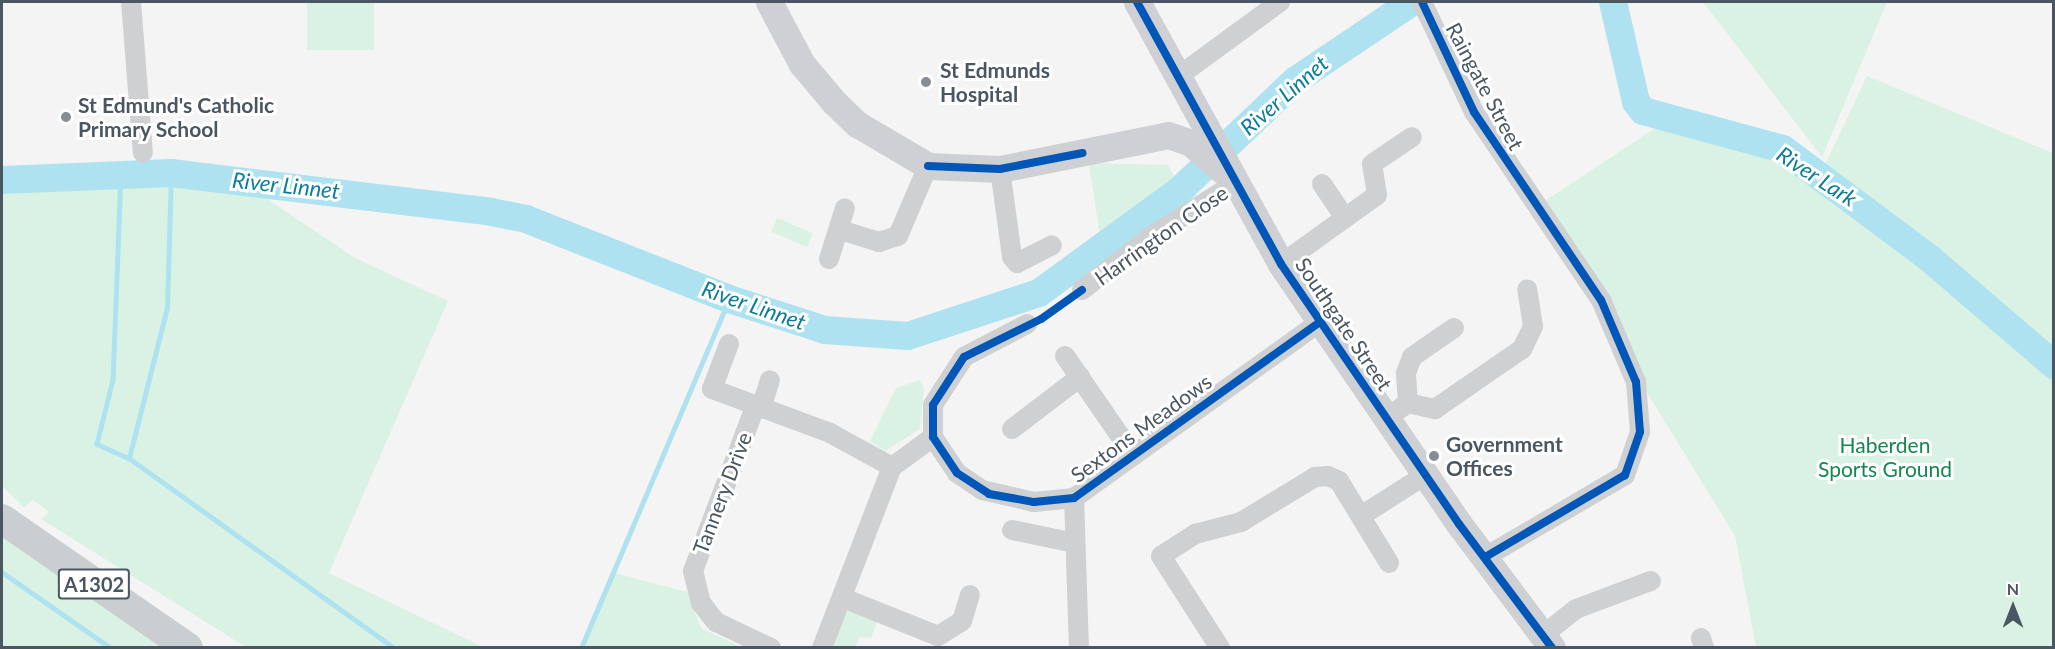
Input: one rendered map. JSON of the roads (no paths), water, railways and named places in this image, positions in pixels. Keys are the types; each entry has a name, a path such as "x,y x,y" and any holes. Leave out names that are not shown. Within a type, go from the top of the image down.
{"main road":[{"name":"A1302","path":"2,519 188,648"}],"street":[{"path":"131,2 143,153"},
{"path":"769,2 802,64 834,102 857,124 928,165 1000,169 1168,135 1221,163"},
{"name":"Southgate Street","path":"1137,2 1221,163 1281,264 1425,476 1547,642"},
{"path":"1168,135 1181,87 1280,2"},
{"name":"Raingate Street","path":"1426,10 1474,112 1616,326 1636,382 1640,432 1633,463 1614,485 1485,556"},
{"path":"1281,264 1377,195 1372,164 1412,137"},
{"name":"Harrington Close","path":"1082,290 1150,237 1221,163"},
{"path":"840,230 879,242 898,236 928,165"},
{"path":"1000,169 1012,257 1017,263 1052,244"},
{"path":"1322,184 1345,218"},
{"path":"829,260 845,208"},
{"path":"1408,402 1435,409 1522,350 1533,326 1527,289"},
{"name":"Sextons Meadows","path":"933,437 957,473 989,494 1034,502 1074,498 1320,322"},
{"path":"822,648 892,467 933,437 933,405 964,357 1027,324"},
{"path":"1408,402 1408,364 1454,328"},
{"name":"Tannery Drive","path":"729,344 712,389 830,433 892,467"},
{"name":"Sextons Meadows","path":"1065,356 1134,456"},
{"path":"1012,429 1080,377"},
{"name":"Tannery Drive","path":"770,380 693,571 701,603 716,622 771,648"},
{"path":"1386,418 1408,402"},
{"path":"1220,648 1161,556 1195,534 1241,522 1321,475 1339,481 1389,563"},
{"path":"1361,516 1425,476"},
{"path":"1074,498 1079,648"},
{"path":"1012,530 1075,543"},
{"path":"1547,642 1576,609 1651,581"},
{"path":"843,598 938,636 962,621 970,595"}],"waterway":[{"name":"River Linnet","path":"2,180 171,173 491,212 526,219 729,299 825,330 908,336 1039,293 1179,191 1296,80 1412,2"},
{"name":"River Lark","path":"1613,2 1636,102 1643,111 1783,149 1928,257 2054,365"},
{"path":"121,173 113,380 97,444 129,458 394,648"},
{"path":"129,458 167,308 171,173"},
{"path":"581,648 729,299"},
{"path":"2,572 111,648"}],"place":[{"name":"St Edmunds Hospital","path":"926,82"},
{"name":"St Edmund's Catholic Primary School","path":"66,117"},
{"name":"Government Offices","path":"1434,456"}],"park label":[{"name":"Haberden Sports Ground","path":"1885,457"}]}
